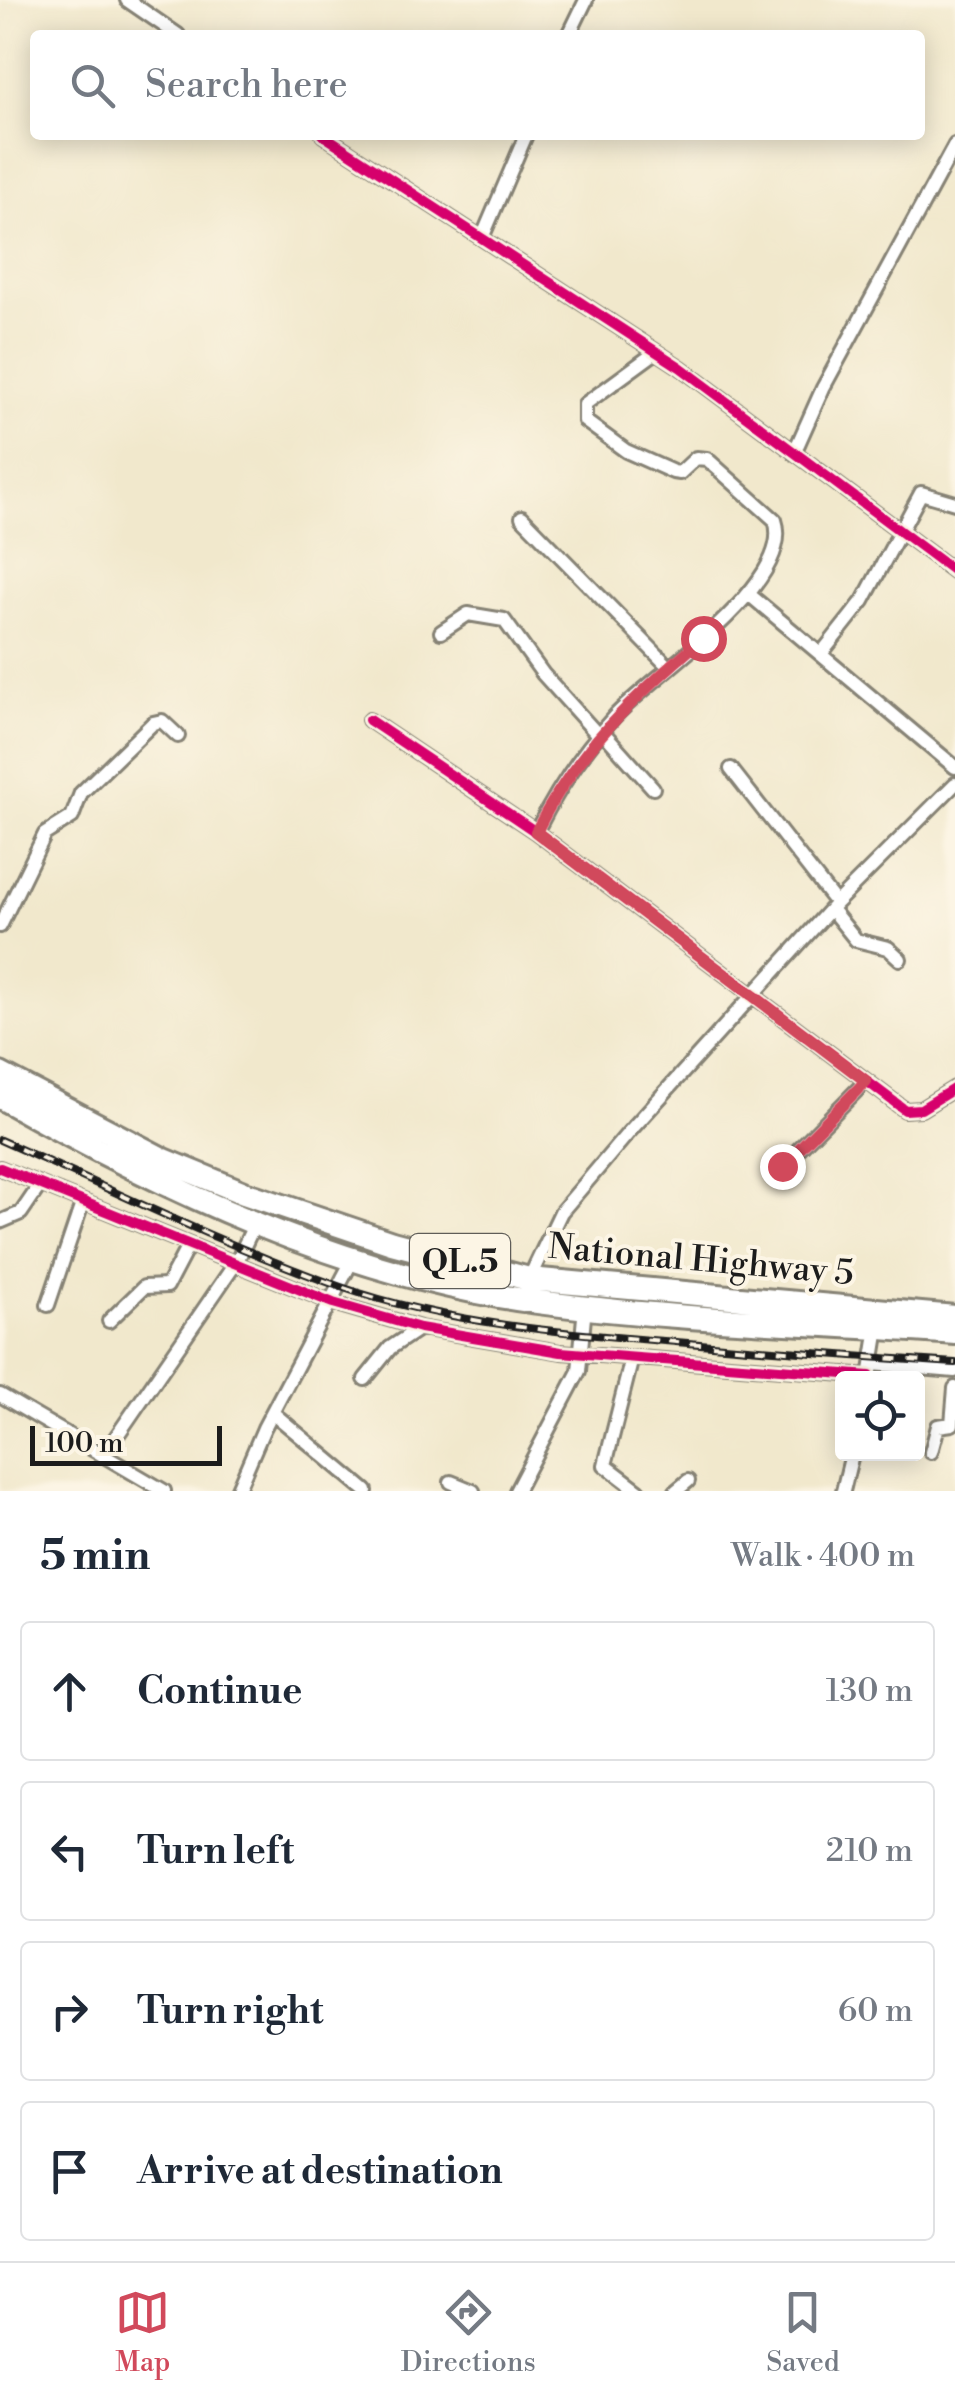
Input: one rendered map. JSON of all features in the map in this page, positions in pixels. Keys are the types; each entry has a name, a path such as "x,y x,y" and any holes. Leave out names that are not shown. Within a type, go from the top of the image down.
{"highway":[{"name":"National Highway 5","path":"0,1074 164,1160 244,1192 392,1244 529,1280 955,1317"},
{"name":"National Highway 5","path":"0,1097 145,1173 256,1221 354,1257 528,1301 955,1333"}],"street":[{"path":"128,0 171,30"},
{"path":"571,30 586,0"},
{"path":"331,140 656,352 955,572"},
{"path":"482,238 524,140"},
{"path":"794,453 823,388 955,145"},
{"path":"536,832 572,769 600,733 751,596 774,546 776,520 707,458 696,458 680,474 673,472 626,451 585,421 586,404 594,395 656,352"},
{"path":"821,654 864,601 925,491 955,502"},
{"path":"522,517 669,667"},
{"path":"751,596 955,767"},
{"path":"441,632 468,614 504,620 543,674 653,788"},
{"path":"369,720 536,832 866,1081 912,1111 955,1088"},
{"path":"0,926 45,834 72,817 81,792 153,723 162,721 178,736"},
{"path":"731,769 856,940 888,948 900,959"},
{"path":"529,1280 561,1212 833,906 955,784"},
{"path":"782,1166 866,1081"},
{"path":"0,1168 188,1246 237,1261 332,1303 420,1328 632,1358 839,1371"},
{"path":"0,1222 21,1214 40,1185"},
{"path":"48,1306 82,1204"},
{"path":"102,1456 237,1261 256,1221"},
{"path":"109,1321 144,1287 167,1286 188,1246"},
{"path":"237,1491 354,1257"},
{"path":"516,1491 575,1382 584,1352 585,1306"},
{"path":"365,1378 390,1348 420,1328"},
{"path":"871,1371 878,1328"},
{"path":"632,1358 604,1465 639,1491"},
{"path":"925,1372 955,1372"},
{"path":"931,1452 938,1426 952,1424 955,1388"},
{"path":"0,1395 164,1491"},
{"path":"273,1413 366,1491"},
{"path":"843,1491 850,1461"},
{"path":"676,1491 688,1481"},
{"path":"450,1482 473,1491"}],"railway":[{"path":"0,1140 255,1254 341,1287 423,1310 591,1335 955,1363"}],"cycle path":[{"path":"331,140 680,367 955,572"},
{"path":"369,720 536,832 905,1110 921,1109 955,1088"},
{"path":"0,1168 333,1303 420,1328 561,1352 835,1373"}],"route":[{"path":"703,638 616,714 572,769 536,832 866,1081 782,1166"}]}
